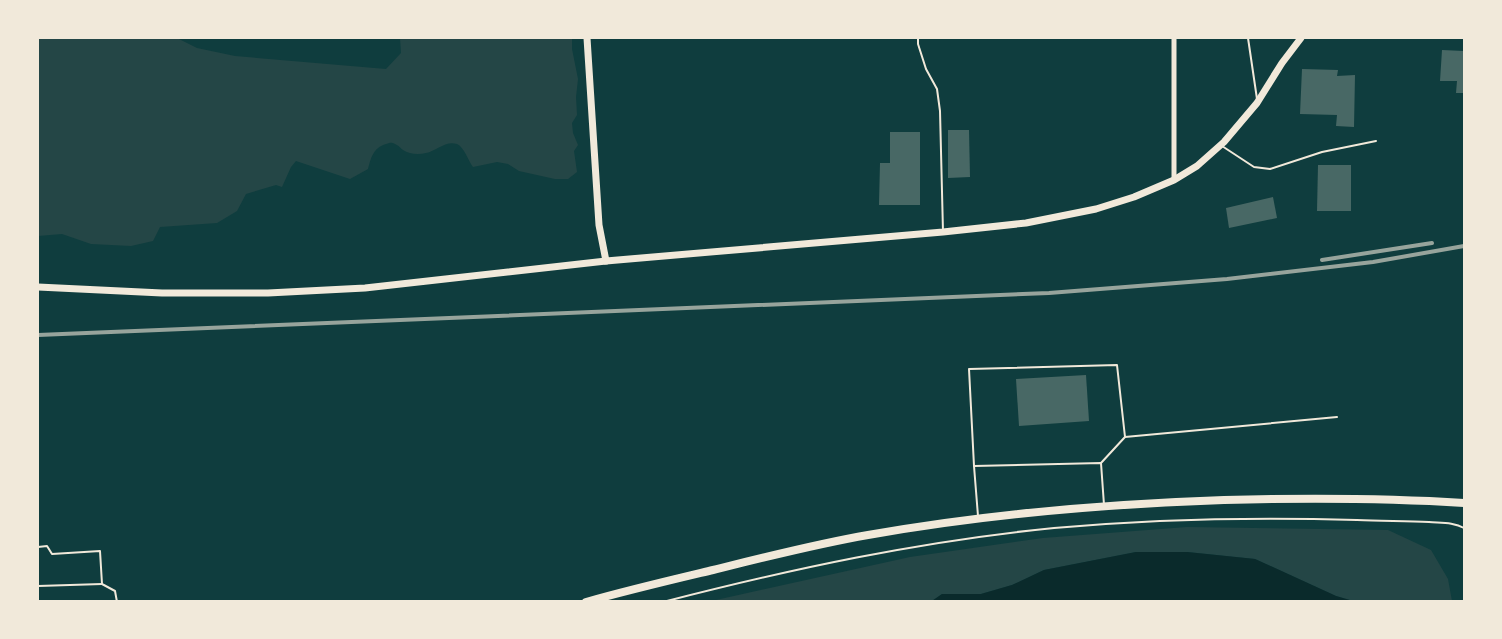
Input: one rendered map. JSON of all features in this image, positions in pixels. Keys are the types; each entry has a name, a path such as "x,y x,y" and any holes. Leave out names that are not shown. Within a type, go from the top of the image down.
{"main road":[{"path":"586,602 779,553 867,535 978,519 1105,506 1183,502 1378,499 1464,503"}],"street":[{"path":"587,38 599,225 606,261"},
{"path":"1174,38 1174,180"},
{"path":"38,287 162,293 300,292 364,288 606,261 1026,223 1096,208 1134,197 1174,180 1197,166 1220,145 1258,102 1282,63 1301,38"}],"lane":[{"path":"918,38 926,69 937,89 940,111 943,232"},
{"path":"1248,38 1258,102"},
{"path":"1220,145 1254,166 1270,169 1322,152 1376,141"},
{"path":"978,519 969,369 1118,365 1125,437"},
{"path":"974,466 1101,463 1125,437 1337,417"},
{"path":"1101,463 1105,506"},
{"path":"38,547 47,546 52,554 100,552 102,584"},
{"path":"38,586 102,584 115,591 117,602"}],"path":[{"path":"663,602 761,577 854,558 1053,528 1242,518 1418,522 1460,525 1464,528"}],"shaded area":[{"path":"38,38 177,38 197,48 235,56 386,69 401,53 400,38 572,38 578,79 577,115 572,123 578,145 574,151 577,172 568,179 555,179 519,171 508,164 497,162 473,167 457,144 449,143 430,152 417,154 390,143 375,151 368,169 350,179 296,161 282,187 276,185 246,194 237,211 217,223 160,227 153,241 131,246 91,244 62,234 38,236"},
{"path":"1187,527 1388,530 1431,550 1448,579 1452,601 1353,601 1336,596 1255,559 1187,552 1136,552 1044,570 1012,585 981,594 942,594 932,601 707,602 910,557 1043,538"},
{"path":"1136,552 1187,552 1255,559 1336,596 1353,601 932,601 942,594 981,594 1012,585 1044,570"}],"building":[{"path":"1442,50 1464,51 1464,93 1456,93 1457,81 1440,81"},
{"path":"1302,69 1338,70 1337,76 1355,75 1354,127 1336,126 1337,115 1300,114"},
{"path":"948,130 969,130 970,177 948,178"},
{"path":"890,132 920,132 920,205 879,205 880,163 890,163"},
{"path":"1318,165 1351,165 1351,211 1317,211"},
{"path":"1273,197 1277,218 1229,228 1226,208"},
{"path":"1086,375 1089,421 1019,426 1016,379"}],"railway":[{"path":"1322,260 1432,243"},
{"path":"38,335 1049,293 1227,279 1373,262 1464,246"}]}
